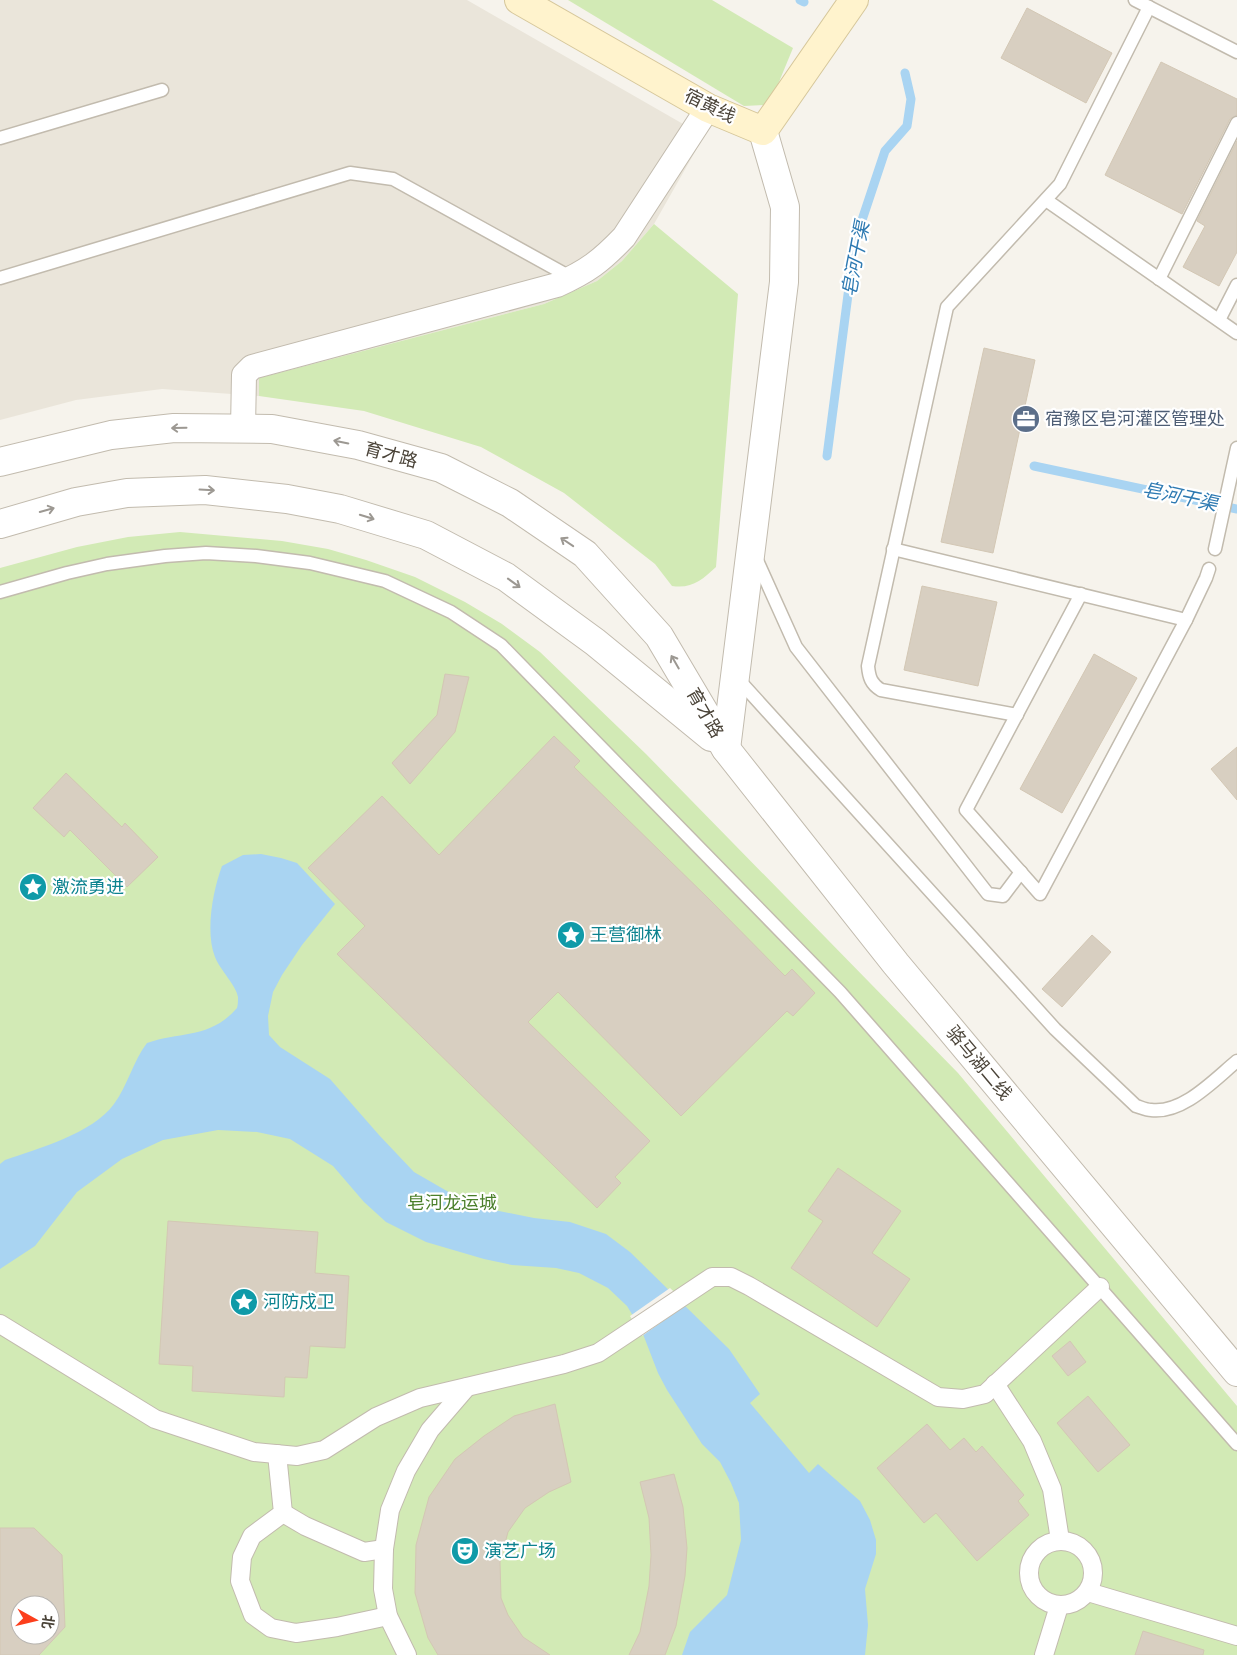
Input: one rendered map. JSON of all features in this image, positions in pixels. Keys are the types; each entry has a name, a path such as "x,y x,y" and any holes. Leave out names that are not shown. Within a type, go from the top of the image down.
{"main road":[{"name":"宿黄线","path":"519,0 708,108 763,131"},
{"path":"763,131 854,0"}],"street":[{"path":"243,428 244,375 252,367 557,285 588,271 609,254 624,237 708,108"},
{"path":"726,749 784,282 784,207 763,131"},
{"name":"育才路","path":"0,462 111,435 174,428 243,428 272,429 358,445 441,468 510,503 585,554 659,636 726,749"},
{"name":"育才路","path":"0,524 76,502 126,493 204,490 287,499 340,508 426,535 506,577 595,642 726,749"},
{"name":"骆马湖二线","path":"726,749 896,964 1237,1372"},
{"path":"0,1324 155,1419 254,1452 297,1456 324,1450 385,1413 420,1398 564,1364 598,1353 712,1277 731,1277 749,1286 938,1397 962,1399 985,1394 1100,1287"},
{"path":"995,1384 1032,1441 1052,1489 1060,1540"},
{"path":"407,1655 388,1616 383,1589 384,1549 390,1510 406,1471 430,1430 468,1387"},
{"path":"277,1454 283,1513"},
{"path":"283,1513 305,1526 364,1552 384,1549"},
{"path":"283,1513 252,1536 242,1557 240,1581 254,1615 271,1628 296,1633 337,1627 388,1616"},
{"path":"1060,1540 1080,1546 1090,1557 1094,1572 1088,1592 1080,1600 1059,1606 1048,1603 1039,1597 1032,1588 1029,1577 1034,1555 1050,1542 1060,1540"},
{"path":"1088,1592 1237,1636"},
{"path":"1044,1655 1059,1606"}],"lane":[{"path":"1134,0 1237,52"},
{"path":"1017,715 887,692 875,686 871,681 868,666 947,307 1060,184 1149,7"},
{"path":"0,138 162,90"},
{"path":"1159,278 1237,123"},
{"path":"0,278 350,173 393,179 572,278"},
{"path":"1046,200 1237,333"},
{"path":"1219,320 1237,285"},
{"path":"1215,548 1236,451"},
{"path":"751,547 796,647 988,894 1004,896 1021,872"},
{"path":"894,549 1186,620"},
{"path":"0,592 107,564 206,553 256,556 301,562 386,581 451,612 501,645 840,992 1237,1444"},
{"path":"1081,594 966,810 1040,894 1186,620 1209,569"},
{"path":"735,677 1055,1029 1136,1106 1151,1110 1167,1109 1183,1104 1237,1061"}],"shaded area":[{"path":"0,0 467,0 704,136 654,224 622,261 597,281 544,304 259,378 259,396 162,389 76,400 0,420"}],"green space":[{"path":"568,0 712,0 793,48 774,94 764,105 744,106"},
{"path":"654,224 738,294 716,567 691,585 672,586 655,564 564,493 481,447 364,411 259,396 259,378 544,304 597,281 622,261"},
{"name":"皂河龙运城","path":"180,532 282,541 328,549 415,577 465,602 502,624 540,652 646,754 958,1073 1237,1406 1237,1655 0,1655 0,568 77,547 128,537"}],"water":[{"path":"261,854 297,863 335,904 302,945 273,992 268,1016 269,1035 280,1047 330,1079 414,1172 459,1198 489,1209 534,1218 570,1222 606,1234 630,1252 729,1349 760,1394 750,1403 809,1473 818,1464 860,1501 870,1520 876,1540 876,1554 865,1589 868,1625 865,1655 682,1655 690,1632 727,1595 741,1540 739,1503 720,1462 702,1444 667,1390 658,1373 641,1329 627,1306 608,1288 579,1273 556,1268 512,1265 426,1242 386,1222 364,1202 333,1166 290,1139 257,1132 218,1130 163,1140 122,1159 77,1192 35,1246 0,1269 0,1164 5,1160 49,1145 79,1132 104,1115 119,1097 138,1057 147,1043 206,1030 227,1018 237,1008 237,992 217,962 212,947 211,911 222,866 243,855"}],"pier":[{"path":"670,1288 687,1304 642,1336 630,1316"}],"building":[{"path":"1027,8 1112,53 1086,103 1001,58"},
{"path":"1161,62 1237,99 1237,115 1230,119 1182,214 1105,175"},
{"path":"1237,141 1237,252 1219,286 1183,267 1205,226 1197,221"},
{"path":"984,348 1035,360 993,553 941,542"},
{"path":"922,586 997,602 978,686 904,670"},
{"path":"1094,654 1137,678 1062,813 1020,789"},
{"path":"445,674 469,677 455,732 410,784 392,763 437,715"},
{"path":"554,736 580,761 574,767 785,976 792,969 815,993 793,1016 787,1011 681,1116 558,992 528,1022 650,1141 615,1177 621,1183 597,1208 337,954 365,926 308,868 382,796 439,855"},
{"path":"1237,747 1237,800 1211,769"},
{"path":"66,773 122,827 125,823 158,857 127,887 70,830 64,837 33,808"},
{"path":"1092,935 1111,952 1062,1007 1042,989"},
{"path":"838,1168 901,1211 872,1253 910,1279 877,1327 791,1268 823,1221 808,1211"},
{"path":"168,1221 318,1232 315,1273 349,1276 345,1348 310,1346 307,1378 285,1377 284,1397 192,1391 193,1366 159,1364"},
{"path":"1070,1341 1086,1362 1068,1376 1052,1356"},
{"path":"1088,1396 1130,1445 1098,1472 1057,1423"},
{"path":"555,1404 571,1482 549,1492 525,1508 508,1532 500,1562 501,1598 508,1615 523,1637 550,1655 438,1655 428,1638 415,1593 416,1545 429,1497 455,1459 484,1436 514,1416"},
{"path":"927,1424 950,1450 964,1438 976,1452 982,1446 1024,1495 1018,1501 1029,1515 977,1561 936,1513 924,1523 877,1468"},
{"path":"674,1474 683,1507 687,1548 685,1576 676,1626 665,1655 629,1655 640,1632 649,1586 651,1555 649,1518 640,1482"},
{"path":"0,1528 34,1528 62,1555 65,1627 60,1632 60,1595 10,1595 10,1645 48,1645 39,1655 0,1655"},
{"path":"1143,1631 1204,1650 1203,1655 1135,1655"}],"waterway":[{"name":"皂河干渠","path":"800,0 804,2"},
{"name":"皂河干渠","path":"827,456 855,241 885,151 907,126 911,99 905,73"},
{"name":"皂河干渠","path":"1034,466 1237,509"}],"place":[{"name":"宿豫区皂河灌区管理处","path":"1026,419"},
{"name":"激流勇进","path":"33,887"},
{"name":"王营御林","path":"571,935"},
{"name":"河防戍卫","path":"244,1302"},
{"name":"演艺广场","path":"465,1551"}]}
